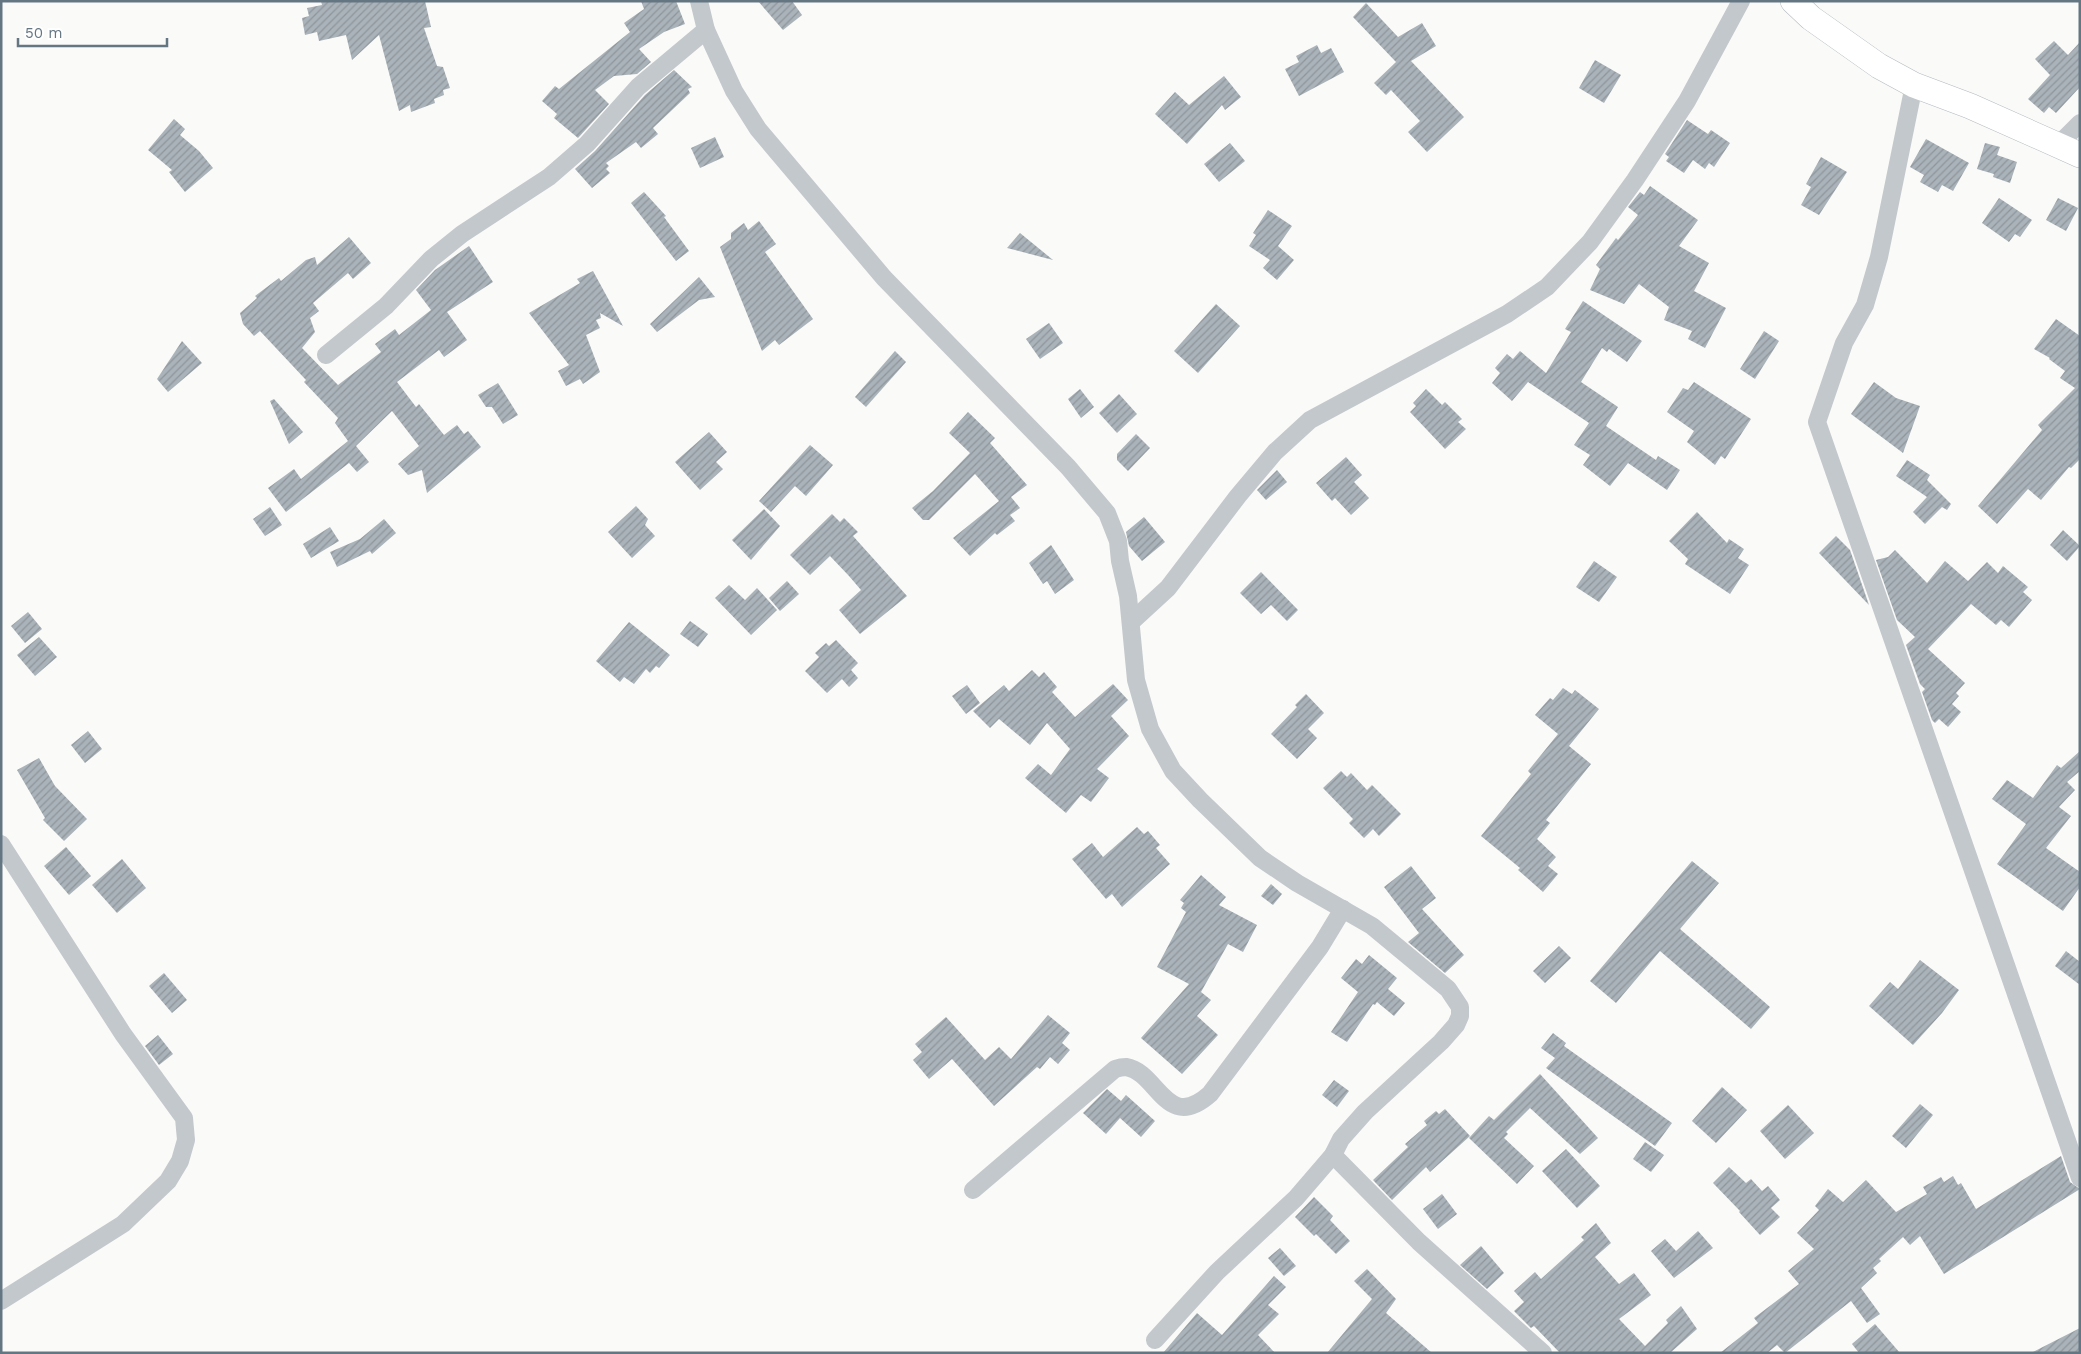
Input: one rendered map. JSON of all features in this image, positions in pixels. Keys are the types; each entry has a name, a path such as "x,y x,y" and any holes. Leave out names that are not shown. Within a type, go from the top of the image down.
{"street":[{"path":"699,1 706,30 734,91 758,129 884,278 1068,467 1107,513 1118,541 1131,622 1136,680 1148,721 1173,771 1260,858 1372,926 1448,990 1460,1007 1460,1016 1456,1025 1420,1063 1365,1112 1341,1139 1333,1156 1296,1198 1217,1272 1155,1340"},
{"path":"1131,622 1168,588 1238,496 1275,452 1310,420 1507,314 1547,287 1590,242 1635,180 1687,101 1741,1"},
{"path":"1794,1 1811,18 1879,66 1914,85 1970,106 2068,151 2080,122"},
{"path":"326,355 386,306 431,259 462,234 549,177 587,144 638,87 706,30"},
{"path":"1914,85 1879,257 1871,286 1865,305 1844,343 1817,422 2080,1178"},
{"path":"1,844 123,1034 184,1118 186,1140 180,1161 168,1181 123,1224 1,1301"},
{"path":"973,1190 1115,1069 1126,1067 1140,1074 1174,1105 1188,1106 1200,1103 1210,1094 1320,947 1343,909"},
{"path":"1333,1156 1419,1242 1543,1353"}],"building":[{"path":"321,1 425,1 431,27 424,28 437,66 443,67 450,88 443,90 444,95 434,99 435,103 411,112 410,105 399,111 379,35 352,60 346,35 319,41 317,32 305,35 302,18 309,16 307,8 322,5"},
{"path":"641,1 676,1 685,24 664,32 639,49 651,62 637,74 614,76 595,90 609,104 578,138 554,118 557,114 542,101 555,86 559,89 630,32 624,23 644,9"},
{"path":"758,1 792,1 802,15 783,30"},
{"path":"1366,3 1398,37 1422,23 1436,46 1411,61 1464,117 1427,152 1408,132 1420,121 1391,90 1386,95 1374,83 1396,62 1353,17"},
{"path":"2054,41 2068,55 2080,42 2080,87 2056,113 2049,107 2044,113 2028,99 2050,75 2035,59"},
{"path":"1317,45 1321,53 1331,48 1344,72 1299,96 1285,69 1299,62 1296,56"},
{"path":"1595,60 1621,75 1604,103 1579,88"},
{"path":"674,70 692,87 688,89 690,93 653,128 658,134 641,148 636,142 606,163 609,166 606,169 610,173 592,188 575,169 595,151 645,95"},
{"path":"1224,76 1241,97 1225,110 1222,105 1187,144 1155,114 1175,92 1189,105"},
{"path":"174,119 185,129 180,135 199,151 213,168 185,192 169,172 172,170 148,150"},
{"path":"1687,120 1708,134 1711,130 1730,143 1714,167 1709,163 1705,169 1693,160 1684,173 1666,161 1669,157 1665,154"},
{"path":"715,137 724,157 700,168 691,148"},
{"path":"1926,139 1969,163 1953,191 1942,185 1938,192 1920,182 1924,175 1910,167"},
{"path":"1230,143 1245,161 1219,182 1204,164"},
{"path":"1985,143 2000,147 1997,155 2017,162 2010,183 1993,177 1994,174 1977,169"},
{"path":"1821,157 1847,172 1819,215 1801,205 1811,187 1806,184"},
{"path":"1650,186 1698,220 1679,246 1709,263 1694,291 1726,308 1705,348 1688,339 1692,331 1664,320 1669,307 1639,284 1624,304 1590,290 1600,269 1596,265 1616,238 1618,240 1638,215 1628,207 1640,192 1644,195"},
{"path":"644,192 666,216 664,217 689,251 676,261 631,203"},
{"path":"1999,198 2032,220 2020,237 2015,234 2009,242 1982,223"},
{"path":"2058,198 2078,208 2066,231 2046,220"},
{"path":"1268,210 1292,226 1278,246 1294,260 1277,280 1263,268 1270,260 1249,246 1256,235 1253,233"},
{"path":"759,221 776,244 765,252 813,319 779,345 775,340 762,351 720,247 731,239 731,233 744,223 748,230"},
{"path":"1020,233 1053,260 1007,248"},
{"path":"349,237 371,263 353,279 348,273 313,303 319,311 310,318 315,332 302,348 338,385 381,352 375,344 395,329 399,335 431,310 416,290 435,270 469,246 493,282 447,312 467,340 444,357 439,350 397,382 416,407 419,404 444,435 457,425 464,434 468,431 481,447 427,493 422,470 408,475 398,464 419,446 392,411 356,446 369,462 357,472 349,463 286,512 268,488 294,469 301,479 348,441 335,423 338,418 304,382 306,380 260,331 254,336 243,324 240,313 257,298 255,296 279,278 281,281 306,260 315,257 317,265"},
{"path":"593,271 623,326 600,313 601,318 596,320 600,328 586,335 600,372 583,384 580,379 566,386 558,371 569,365 529,313 580,283 577,279"},
{"path":"699,277 715,297 699,300 657,332 650,324"},
{"path":"1583,301 1642,341 1627,362 1609,349 1607,352 1602,348 1581,382 1618,407 1606,426 1656,460 1658,456 1680,470 1667,490 1628,463 1610,486 1583,465 1590,455 1574,445 1589,423 1528,382 1512,401 1492,383 1500,373 1495,368 1507,354 1513,359 1520,351 1546,373 1571,332 1565,329"},
{"path":"1216,304 1240,326 1198,373 1174,351"},
{"path":"2056,319 2080,336 2080,459 2071,468 2069,467 2041,500 2028,489 1997,524 1978,506 2042,430 2038,425 2075,388 2060,378 2065,371 2050,358 2034,349"},
{"path":"1049,323 1063,343 1040,359 1026,339"},
{"path":"1764,331 1779,341 1755,379 1740,369"},
{"path":"182,341 202,363 168,392 157,379"},
{"path":"895,351 906,362 866,407 855,397"},
{"path":"1694,382 1751,419 1725,459 1721,456 1715,465 1687,442 1694,431 1667,412 1683,388 1688,390"},
{"path":"1874,382 1896,398 1920,406 1903,453 1851,414"},
{"path":"498,383 518,415 503,424 492,407 486,407 478,395"},
{"path":"1080,389 1094,407 1081,418 1068,399"},
{"path":"1426,389 1442,405 1445,402 1462,419 1458,422 1466,429 1445,449 1410,412 1416,406 1413,403"},
{"path":"1119,394 1137,414 1117,433 1099,413"},
{"path":"274,399 303,432 289,444 270,401"},
{"path":"968,412 995,438 990,443 1027,485 1011,497 1020,508 1010,515 1015,521 997,535 995,533 970,556 953,538 999,501 975,474 929,520 923,520 912,508 933,491 970,453 949,433"},
{"path":"709,432 727,452 716,462 723,469 700,490 675,462"},
{"path":"1136,434 1150,448 1128,471 1117,460 1117,454"},
{"path":"810,445 833,465 806,496 795,486 771,512 759,501"},
{"path":"1346,457 1362,475 1354,482 1369,498 1351,515 1335,498 1332,501 1316,483"},
{"path":"1907,460 1930,475 1927,480 1951,504 1947,510 1942,507 1925,524 1913,512 1927,497 1896,476"},
{"path":"1277,470 1287,482 1266,500 1257,490"},
{"path":"636,506 648,519 645,525 655,536 632,558 608,532"},
{"path":"270,507 282,525 265,536 253,519"},
{"path":"764,509 780,526 751,560 732,540"},
{"path":"1697,512 1727,543 1729,539 1744,549 1738,558 1749,565 1730,594 1685,564 1688,559 1669,541"},
{"path":"832,514 840,522 844,518 858,532 853,536 907,596 860,634 839,610 861,590 849,576 830,556 810,575 790,555"},
{"path":"1144,517 1165,542 1142,561 1129,546 1126,532"},
{"path":"384,519 396,533 372,554 370,551 337,567 330,552 360,539"},
{"path":"330,527 339,541 311,558 303,544"},
{"path":"2063,530 2080,546 2067,561 2050,545"},
{"path":"1836,536 1850,550 1869,605 1819,553"},
{"path":"1051,545 1074,580 1055,594 1047,581 1043,584 1029,563"},
{"path":"1895,550 1927,583 1945,561 1968,581 1987,562 1998,573 2003,566 2028,587 2023,592 2032,600 2009,627 2001,620 1996,625 1971,604 1928,649 1965,683 1956,693 1959,696 1952,704 1961,712 1948,727 1939,719 1935,723 1932,720 1922,692 1925,689 1920,684 1906,645 1915,637 1897,620 1876,560 1888,557"},
{"path":"1594,561 1617,577 1599,602 1576,587"},
{"path":"1261,572 1298,610 1287,621 1271,605 1261,614 1240,593"},
{"path":"787,581 799,594 780,611 769,598"},
{"path":"729,585 745,600 757,588 777,610 751,635 715,598"},
{"path":"28,612 42,629 25,643 11,626"},
{"path":"690,621 708,634 698,647 680,634"},
{"path":"629,622 670,655 659,668 656,666 650,673 646,669 634,684 624,677 620,682 596,661"},
{"path":"39,637 57,657 35,676 17,655"},
{"path":"836,640 858,663 851,670 858,678 849,687 842,679 827,693 805,671 819,657 815,653 826,643 829,646"},
{"path":"1032,670 1039,677 1044,672 1057,687 1052,692 1075,717 1113,684 1128,700 1111,716 1129,736 1097,769 1109,778 1091,802 1081,795 1066,813 1025,778 1038,764 1051,775 1070,749 1047,723 1030,745 999,719 990,728 973,711 1004,685 1009,691"},
{"path":"967,685 980,703 966,714 952,696"},
{"path":"1563,688 1572,694 1575,690 1599,709 1569,746 1591,764 1546,820 1550,823 1537,839 1556,857 1548,866 1558,874 1543,892 1518,870 1520,868 1481,836 1531,774 1528,771 1558,734 1535,715 1550,698 1553,700"},
{"path":"1306,694 1324,713 1308,729 1317,738 1297,759 1271,734 1297,707 1295,705"},
{"path":"88,731 102,749 85,763 71,745"},
{"path":"2080,751 2080,771 2067,782 2075,790 2059,807 2071,816 2046,848 2080,872 2080,887 2063,911 1997,864 2026,824 1992,799 2007,780 2033,798 2057,765 2061,768"},
{"path":"39,758 55,786 87,819 64,841 43,820 45,818 17,770"},
{"path":"1341,771 1347,777 1351,773 1367,790 1372,785 1401,814 1379,836 1373,829 1364,838 1349,823 1353,819 1323,788"},
{"path":"1137,827 1144,834 1148,831 1160,845 1156,848 1170,864 1122,907 1112,894 1106,899 1072,859 1092,843 1103,857"},
{"path":"66,847 91,876 69,895 44,866"},
{"path":"122,859 146,888 117,913 92,885"},
{"path":"1692,861 1719,883 1680,929 1770,1007 1751,1029 1660,951 1616,1003 1590,981"},
{"path":"1411,866 1436,898 1422,909 1464,955 1445,973 1408,942 1419,933 1384,887"},
{"path":"1201,875 1226,897 1219,905 1257,925 1243,952 1228,944 1201,992 1211,1000 1197,1016 1218,1035 1182,1074 1141,1038 1189,984 1157,967 1186,912 1181,908 1184,903 1180,900"},
{"path":"1271,884 1282,894 1273,905 1261,896"},
{"path":"1559,946 1571,958 1545,983 1533,971"},
{"path":"2066,951 2080,962 2080,985 2055,966"},
{"path":"1369,955 1397,978 1388,989 1405,1003 1394,1016 1377,1002 1375,1005 1373,1004 1347,1042 1331,1032 1358,992 1341,978 1356,959 1362,964"},
{"path":"1920,960 1959,990 1942,1013 1913,1045 1869,1006 1890,982 1898,989"},
{"path":"164,973 187,1000 172,1013 149,986"},
{"path":"1048,1015 1070,1033 1062,1043 1070,1050 1058,1064 1050,1057 1040,1069 1037,1067 994,1106 952,1059 929,1079 913,1060 922,1052 915,1044 946,1017 985,1060 999,1047 1011,1059"},
{"path":"1553,1033 1566,1043 1564,1046 1672,1123 1655,1146 1546,1068 1555,1058 1541,1048"},
{"path":"158,1035 173,1054 159,1065 145,1046"},
{"path":"1540,1074 1598,1138 1580,1154 1530,1108 1506,1132 1508,1134 1504,1138 1534,1166 1517,1184 1469,1138 1489,1116 1494,1120"},
{"path":"1334,1080 1349,1091 1337,1107 1322,1095"},
{"path":"1722,1087 1747,1110 1716,1143 1692,1121"},
{"path":"1107,1089 1121,1101 1126,1095 1155,1121 1141,1137 1120,1118 1106,1134 1083,1113"},
{"path":"1920,1104 1933,1115 1906,1148 1892,1136"},
{"path":"1788,1105 1814,1133 1785,1159 1760,1131"},
{"path":"1445,1109 1470,1136 1430,1172 1426,1167 1392,1200 1373,1180 1408,1147 1405,1144 1427,1125 1424,1121 1436,1111 1439,1114"},
{"path":"1645,1142 1664,1155 1651,1172 1633,1159"},
{"path":"1566,1149 1600,1186 1577,1208 1542,1171"},
{"path":"2061,1156 2070,1182 2080,1189 1944,1274 1920,1236 1910,1245 1903,1237 1879,1259 1881,1261 1873,1268 1877,1273 1861,1288 1880,1314 1867,1323 1851,1301 1785,1353 1777,1345 1767,1353 1720,1353 1758,1323 1754,1318 1799,1284 1788,1271 1814,1249 1797,1233 1819,1210 1815,1206 1828,1189 1843,1202 1866,1180 1896,1212 1927,1194 1923,1187 1941,1177 1944,1182 1953,1176 1958,1185 1961,1183 1976,1209"},
{"path":"1729,1167 1746,1183 1751,1179 1762,1191 1768,1186 1780,1200 1771,1208 1780,1217 1760,1235 1713,1183"},
{"path":"1442,1194 1457,1214 1438,1229 1423,1209"},
{"path":"1314,1197 1333,1216 1330,1220 1350,1241 1336,1254 1295,1217"},
{"path":"1596,1223 1611,1243 1595,1257 1619,1284 1634,1273 1651,1295 1619,1319 1645,1346 1668,1323 1666,1320 1681,1306 1697,1329 1670,1353 1560,1353 1534,1326 1531,1328 1514,1311 1524,1302 1514,1291 1535,1272 1541,1279 1584,1240 1581,1237"},
{"path":"1698,1231 1713,1248 1674,1278 1651,1251 1665,1239 1676,1251"},
{"path":"1481,1246 1504,1273 1487,1289 1460,1265"},
{"path":"1280,1248 1296,1266 1284,1276 1268,1258"},
{"path":"1367,1269 1396,1299 1386,1313 1432,1353 1327,1353 1372,1299 1354,1281"},
{"path":"1274,1276 1286,1287 1268,1305 1279,1314 1258,1335 1275,1353 1163,1353 1197,1313 1222,1335"},
{"path":"1875,1324 1900,1353 1859,1353 1852,1344"},
{"path":"2080,1328 2080,1353 2031,1353"}]}
